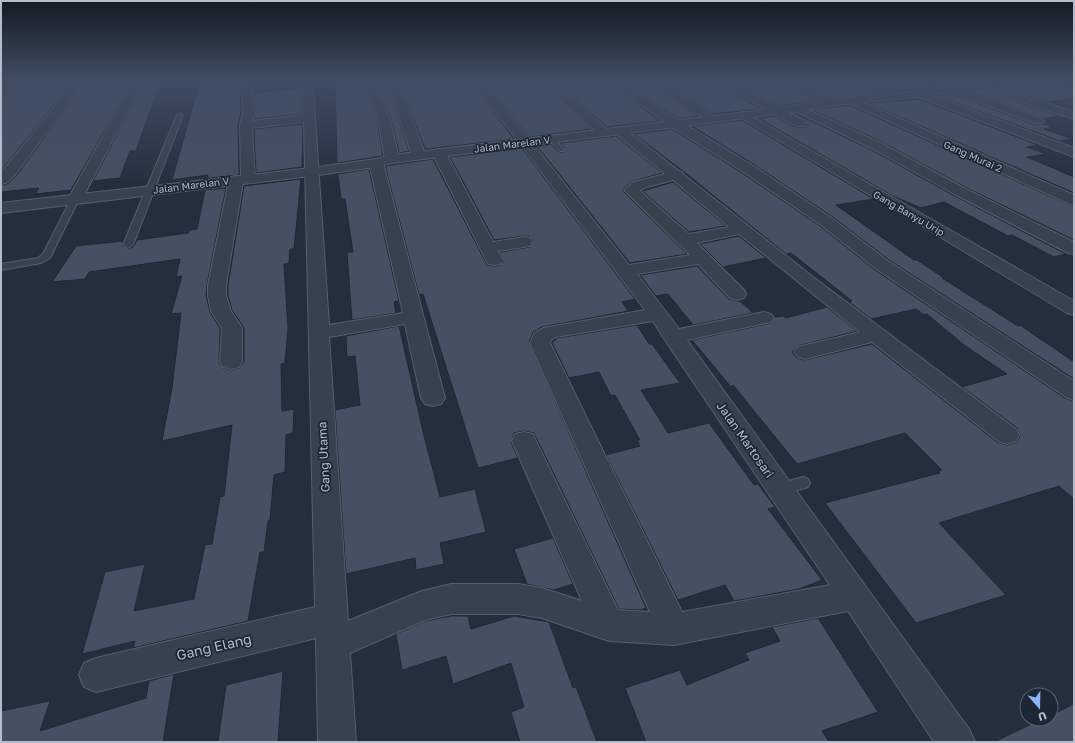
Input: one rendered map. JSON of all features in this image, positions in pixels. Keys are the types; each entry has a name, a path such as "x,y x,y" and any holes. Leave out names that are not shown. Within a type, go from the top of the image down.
{"street":[{"path":"1,180 10,172 54,115"},
{"path":"75,199 120,115"},
{"path":"231,362 232,328 221,311 216,285 242,179 248,115"},
{"name":"Gang Utama","path":"309,115 337,742"},
{"path":"382,115 384,119 384,161 413,317 433,398"},
{"path":"404,115 419,156"},
{"name":"Jalan Martosari","path":"503,115 626,272 658,314 673,337 791,486 855,595 956,742"},
{"path":"590,115 612,132 677,175 807,281 878,334 1007,435"},
{"path":"662,115 753,172 827,222 882,265 1074,392"},
{"path":"705,115 712,119"},
{"name":"Jalan Marelan V","path":"1,208 311,172 439,153 744,115"},
{"name":"Gang Banyu Urip","path":"744,115 1074,309"},
{"path":"785,115 812,129"},
{"path":"811,115 875,145 959,191 1074,249"},
{"name":"Gang Murai 2","path":"883,115 1074,201"},
{"path":"974,115 1074,153"},
{"path":"1022,115 1038,121"},
{"path":"246,125 309,118"},
{"path":"439,153 491,254 524,242"},
{"path":"677,175 639,185 631,190 685,240 737,294"},
{"path":"685,240 742,229"},
{"path":"626,272 701,258"},
{"path":"658,314 550,332 541,337 540,343 674,629"},
{"path":"319,333 413,317"},
{"path":"673,337 764,318"},
{"path":"805,352 878,334"},
{"path":"524,441 609,625"},
{"name":"Gang Elang","path":"96,675 332,631 451,599 518,599 542,603 609,625 674,629 855,595"}],"lane":[{"path":"128,245 180,115"},
{"path":"552,140 562,150"},
{"path":"1,267 41,260 47,256 75,199"}],"building":[{"path":"1,115 46,115 1,171"},
{"path":"61,115 113,115 71,190 35,194 39,188 1,192 1,185 7,184 16,176"},
{"path":"127,115 149,115 136,151 130,151 120,178 93,181"},
{"path":"190,115 240,115 238,125 239,175 208,178 208,175 172,180"},
{"path":"256,115 296,115 255,119"},
{"path":"336,115 375,115 383,156 337,163"},
{"path":"389,115 397,115 409,151 399,153"},
{"path":"412,115 495,115 514,139 425,149"},
{"path":"511,115 576,115 591,129 529,137"},
{"path":"593,115 652,115 660,121 607,127"},
{"path":"672,115 696,115 698,116 679,119"},
{"path":"797,115 870,149 953,195 1066,254 1054,257 1012,235 1008,236 944,202 921,208 893,196 758,118 775,116 795,127 805,127 807,124 805,119"},
{"path":"822,115 870,115 1074,207 1074,240 965,187 880,141"},
{"path":"895,115 960,115 1038,145 1027,147 1046,154 1027,157 1074,177 1074,193"},
{"path":"988,115 1008,115 1033,124 1043,124 1053,127 1044,129 1073,139 1060,141"},
{"path":"1033,115 1060,116 1044,119"},
{"path":"742,120 874,199 836,205 914,260 917,260 944,278 942,278 1018,326 1020,325 1074,362 1074,379 889,260 834,218 753,164 692,126"},
{"path":"303,124 302,167 256,173 254,129"},
{"path":"672,129 741,172 820,226 875,270 1065,398 1074,401 1074,499 1059,486 939,523 1006,595 916,623 825,503 940,473 938,471 942,470 905,433 797,464 733,385 731,387 692,340 771,323 775,317 783,316 786,318 827,307 857,331 798,346 792,352 797,358 805,360 872,344 997,442 1007,445 1017,442 1020,436 1017,428 962,387 1007,374 964,345 927,314 924,315 916,309 871,319 849,302 852,301 791,253 786,254 683,171 634,134"},
{"path":"616,136 662,173 634,181 623,189 623,191 687,254 630,263 537,146 551,144 559,152 564,152 565,148 560,143"},
{"path":"522,148 635,299 622,302 628,311 542,327 533,332 529,342 646,608 640,610 619,609 534,433 524,431 514,433 511,442 518,458 478,468 423,294 419,295 385,166 433,159 487,265 494,266 500,265 504,261 500,252 530,247 533,241 530,237 524,236 494,240 450,157"},
{"path":"369,169 399,301 394,302 396,313 352,320 347,252 353,252 345,199 341,199 338,174"},
{"path":"301,179 294,249 290,249 289,263 284,264 288,328 285,363 281,364 282,411 294,409 293,433 286,435 285,472 274,475 270,520 268,521 264,552 260,552 248,621 133,648 135,641 82,654 105,572 145,564 134,611 194,599 205,545 212,544 220,497 224,496 232,425 162,441 172,388 181,313 171,314 182,276 176,277 180,259 89,272 85,279 52,282 76,246 123,241 122,246 129,249 134,246 137,240 188,233 190,230 197,229 205,190 226,188 206,296 210,312 220,328 219,363 223,368 231,370 239,368 244,362 244,328 232,310 228,296 228,285 244,186"},
{"path":"673,182 726,226 689,232 642,191"},
{"path":"739,236 766,258 723,267 700,244"},
{"path":"697,266 729,299 740,301 753,313 693,325 668,294 656,296 640,275"},
{"path":"637,325 649,344 652,344 680,383 641,390 668,433 709,423 754,485 758,484 775,507 768,509 822,580 799,589 734,601 725,585 678,600 606,455 640,446 637,440 640,440 615,395 611,396 599,372 569,378 552,343 557,338"},
{"path":"399,326 424,436 440,497 475,489 486,532 440,543 444,564 416,570 415,558 346,574 335,410 360,405 355,356 347,357 346,336"},
{"path":"553,538 573,584 554,590 527,584 514,549"},
{"path":"451,616 468,616 471,629 514,616 549,622 573,688 576,687 597,742 520,742 511,712 524,707 511,663 453,684 446,656 402,670 396,634 425,621"},
{"path":"818,618 878,712 822,731 829,742 646,742 625,688 680,670 687,685 749,660 745,653 780,641 772,627"},
{"path":"283,671 278,742 218,742 226,685"},
{"path":"174,674 163,742 1,742 1,711 50,701 40,731 146,698 149,681"},
{"path":"1074,704 1074,742 994,742 1025,727 1059,727 1059,711"}]}
